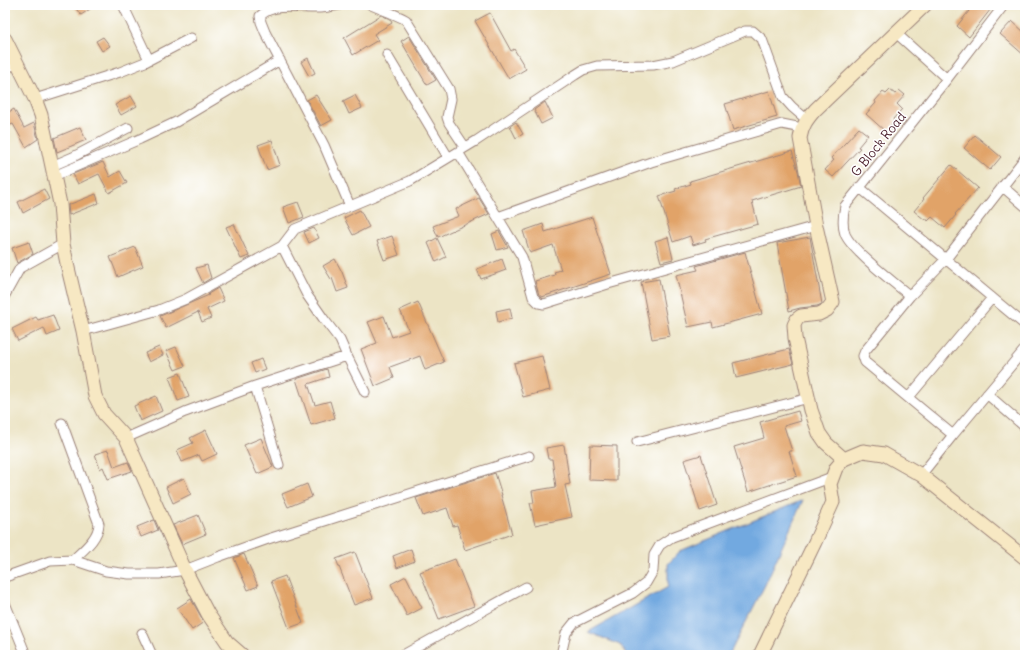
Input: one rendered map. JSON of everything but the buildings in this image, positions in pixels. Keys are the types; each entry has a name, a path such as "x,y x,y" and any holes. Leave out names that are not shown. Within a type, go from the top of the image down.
{"street":[{"path":"124,5 149,60"},
{"path":"339,5 318,8 294,6 265,11 260,16 261,22 324,145 350,206"},
{"path":"371,5 386,12 398,15 406,20 449,89 451,99 447,117 449,123 498,217 522,256 533,297 539,303 544,304 608,284 816,226"},
{"path":"844,459 826,443 819,433 811,410 795,338 794,325 797,319 801,316 818,314 827,310 832,302 800,138 804,124 815,110 925,5"},
{"name":"G Block Road","path":"910,296 859,253 846,235 843,214 844,206 948,79 1004,5"},
{"path":"83,331 146,314 186,299 282,246 295,229 410,181 462,150 584,70 597,66 642,66 673,62 745,31 753,30 762,39 783,97 804,124"},
{"path":"896,33 948,79"},
{"path":"35,99 120,72 149,60 191,38"},
{"path":"5,39 35,99 41,115 60,204 63,244 83,331 95,396 104,414 126,438 185,570 208,614 227,642 242,655"},
{"path":"387,55 448,157"},
{"path":"53,171 140,139 176,122 280,60"},
{"path":"5,69 17,63"},
{"path":"498,217 651,162 782,124 804,124"},
{"path":"53,171 73,157 128,128"},
{"path":"953,434 865,362 863,356 865,351 910,296 946,259 1025,158"},
{"path":"1002,186 1025,206"},
{"path":"859,188 1025,325"},
{"path":"5,294 20,268 63,244"},
{"path":"282,246 307,295 322,318 344,346 347,356 365,392"},
{"path":"909,397 992,298"},
{"path":"921,475 953,434 1025,349"},
{"path":"126,438 185,412 255,386 347,356"},
{"path":"255,386 279,465"},
{"path":"987,394 1025,427"},
{"path":"636,442 809,398"},
{"path":"62,423 99,524 99,531 95,537 73,560"},
{"path":"760,655 815,542 832,502 830,484 836,468 844,459 863,451 884,454 921,475 1025,558"},
{"path":"5,578 50,561 73,560 106,571 130,574 159,574 185,570 268,539 529,456"},
{"path":"561,655 566,633 574,623 633,592 646,582 653,571 654,555 660,545 679,535 832,477"},
{"path":"403,655 526,587"},
{"path":"5,603 26,655"},
{"path":"142,633 152,655"}],"water":[{"path":"803,500 765,585 729,655 627,655 620,645 588,632 668,587 668,564 680,551"}]}
